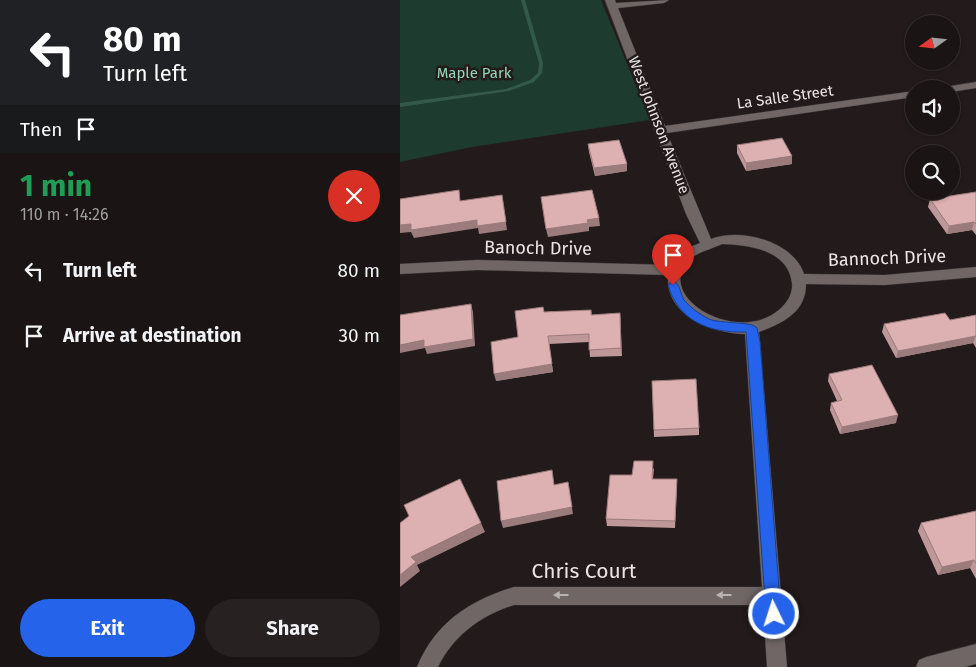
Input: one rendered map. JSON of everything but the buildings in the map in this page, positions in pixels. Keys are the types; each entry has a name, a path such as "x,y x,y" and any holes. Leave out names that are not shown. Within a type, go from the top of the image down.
{"street":[{"path":"611,3 664,0"},
{"name":"West Johnson Avenue","path":"611,3 707,244"},
{"path":"960,88 976,85"},
{"name":"La Salle Street","path":"661,130 905,95"},
{"path":"736,240 764,245 787,259 799,279 797,298 785,314 764,325 751,328 729,328 707,323 690,313 678,300 673,285 675,270 682,259 707,244 736,240"},
{"name":"Banoch Drive","path":"400,269 478,265 675,270"},
{"name":"Bannoch Drive","path":"799,279 885,280 976,272"},
{"path":"751,328 754,342 777,667"},
{"name":"Chris Court","path":"427,667 436,648 469,615 492,601 514,596 772,596"},
{"path":"926,667 976,654"}],"green space":[{"name":"Maple Park","path":"400,0 601,0 650,120 472,147 400,162"}],"waterway":[{"path":"400,105 507,90 532,81 540,73 541,63 523,0"}],"route":[{"path":"673,285 678,300 690,313 707,323 729,328 751,328 754,342 774,614"}]}
